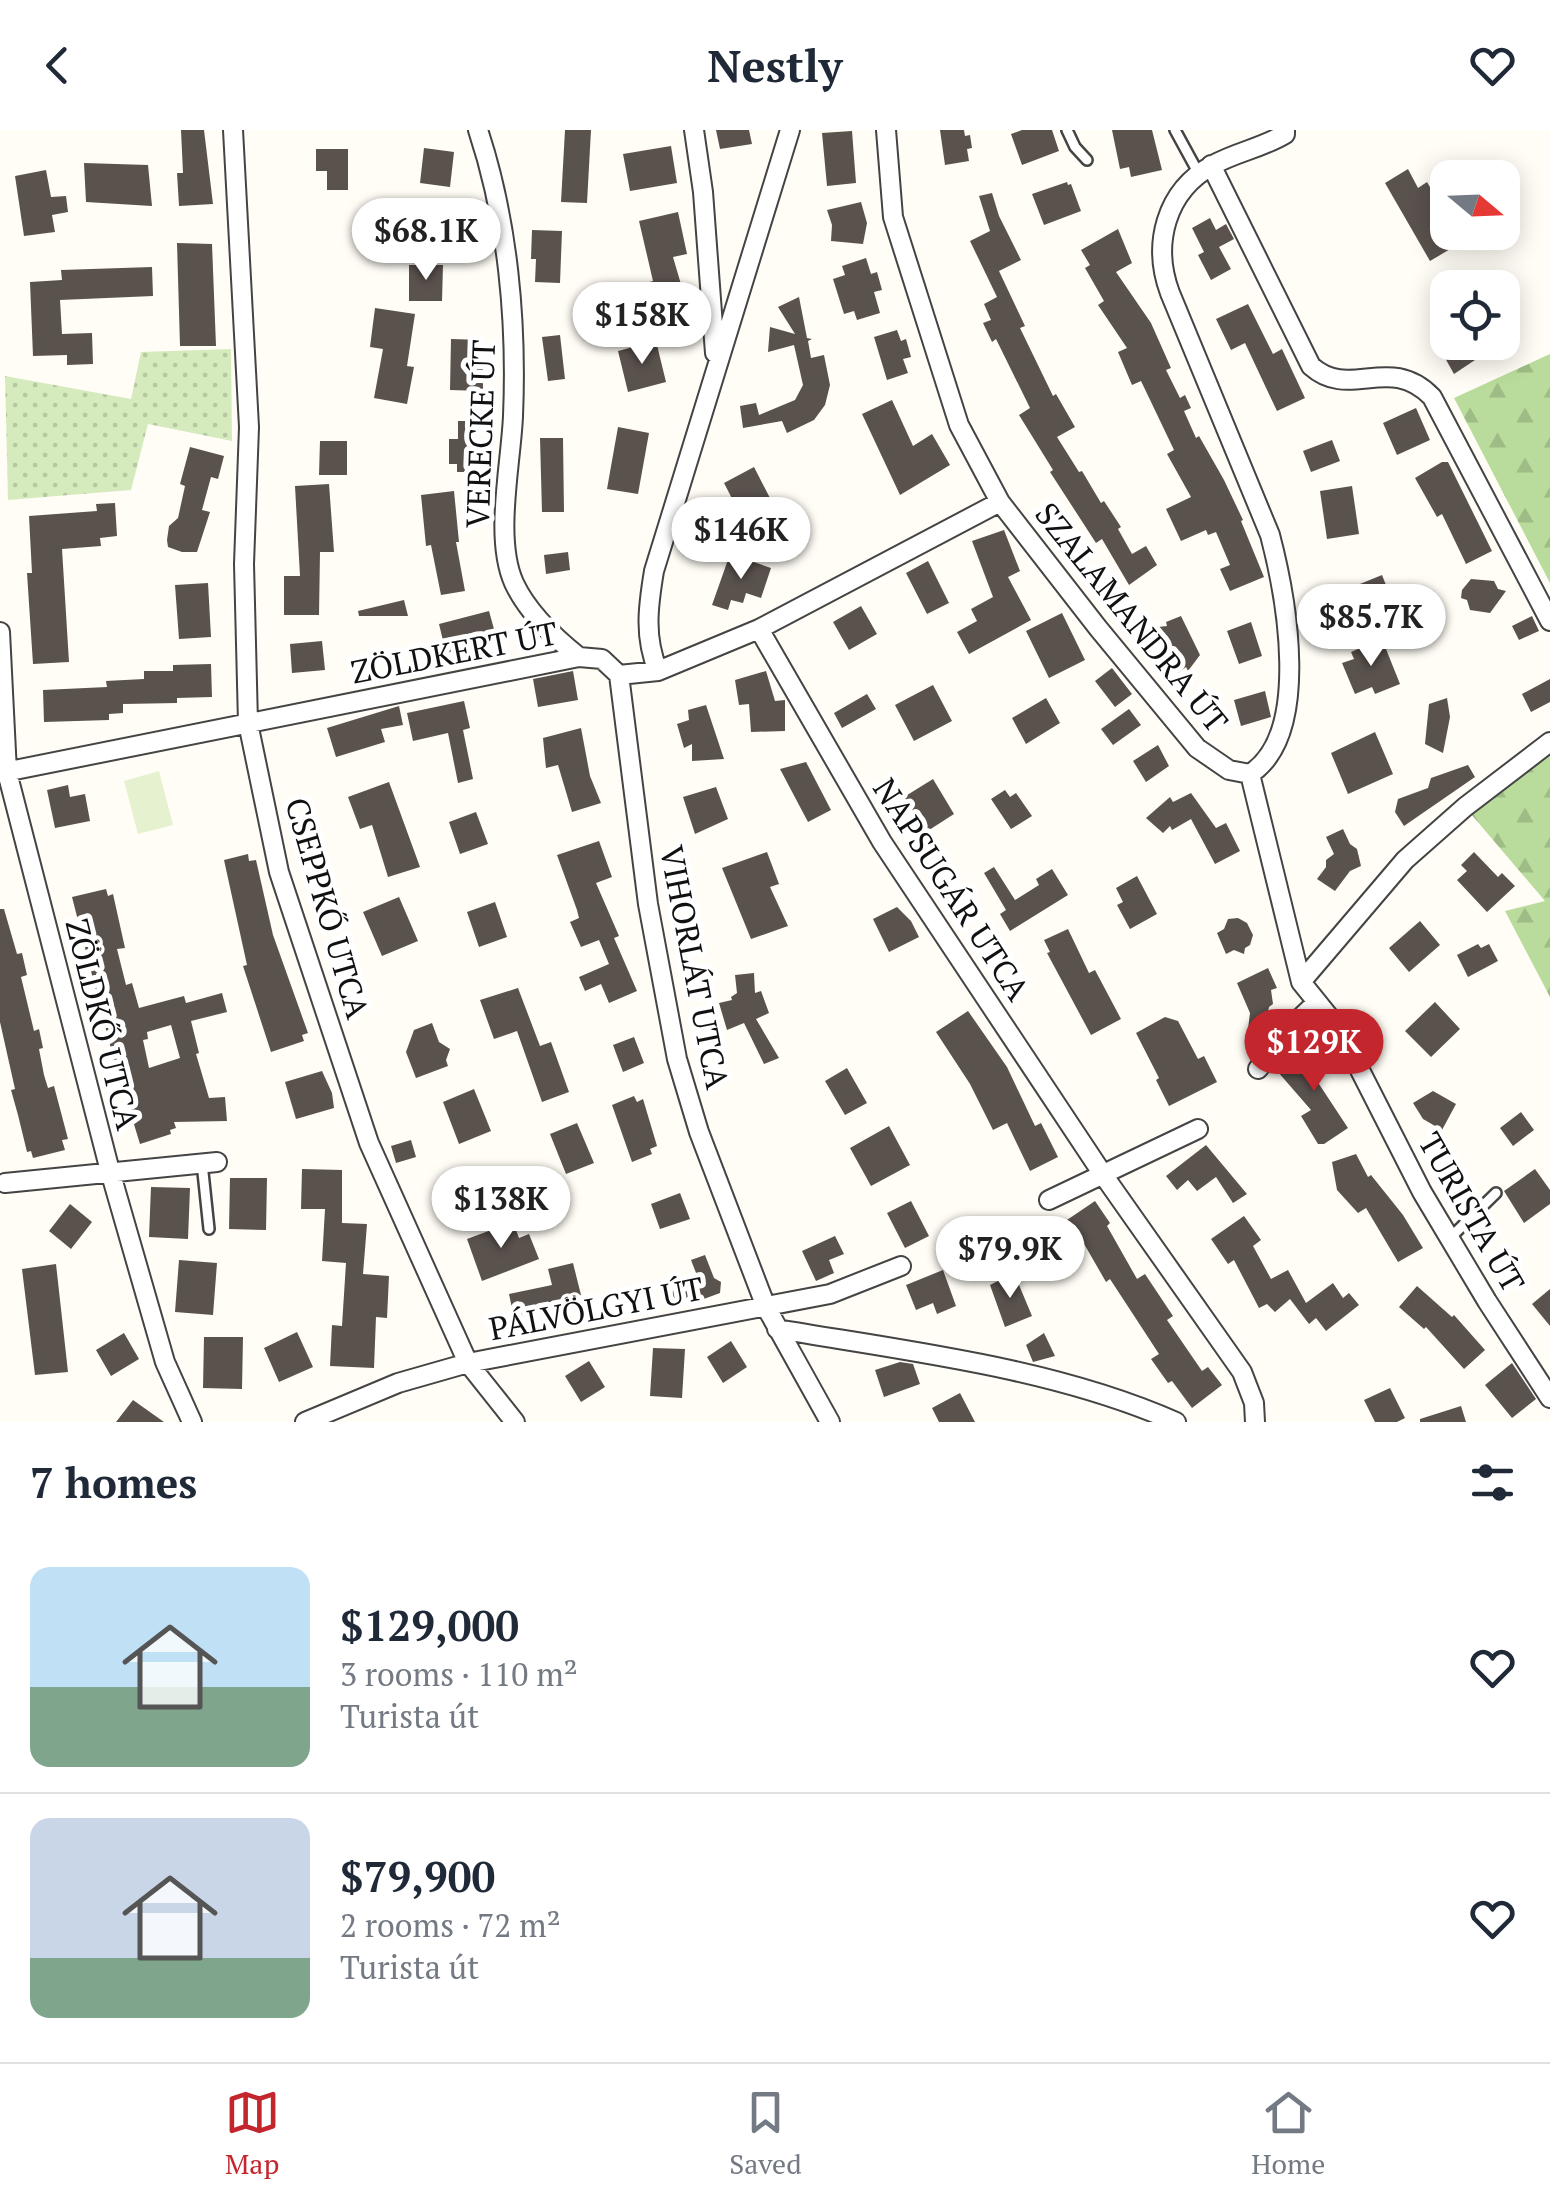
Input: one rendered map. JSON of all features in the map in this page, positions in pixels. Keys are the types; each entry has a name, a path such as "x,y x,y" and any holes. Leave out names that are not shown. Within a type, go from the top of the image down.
{"street":[{"name":"CSEPPKŐ UTCA","path":"233,130 249,427 244,564 248,723 280,872 369,1143 468,1363 515,1422"},
{"name":"VERECKE ÚT","path":"478,130 502,236 513,327 508,563 525,600 578,657"},
{"path":"694,130 703,192 716,365"},
{"path":"658,671 649,649 647,614 654,571 790,130"},
{"name":"SZALAMANDRA ÚT","path":"886,130 892,217 959,425 1000,502 1134,674 1198,748 1217,764 1250,774 1265,764 1282,723 1288,680 1280,576 1270,535 1161,269 1164,226 1173,204 1205,170"},
{"path":"1285,130 1272,142 1205,170 1311,366 1334,380 1390,376 1410,379 1432,397 1550,621"},
{"name":"ZÖLDKERT ÚT","path":"4,773 578,657 602,659 619,675 658,671 759,629 1000,502"},
{"name":"NAPSUGÁR UTCA","path":"759,629 882,842 1104,1176 1242,1372 1254,1402 1255,1422"},
{"name":"ZÖLDKŐ UTCA","path":"0,632 4,773 164,1362 192,1422"},
{"name":"VIHORLÁT UTCA","path":"619,675 648,904 677,1059 698,1132 766,1306 830,1422"},
{"path":"1301,982 1404,860 1550,742"},
{"name":"TURISTA ÚT","path":"1250,774 1301,982 1339,1029 1422,1192 1550,1398"},
{"path":"1258,1070 1295,1023 1316,1004"},
{"path":"1049,1200 1198,1129"},
{"path":"4,1183 210,1163"},
{"name":"PÁLVÖLGYI ÚT","path":"305,1422 398,1383 468,1363 830,1294 901,1266"},
{"path":"778,1330 963,1360 1136,1404 1176,1422"}],"lane":[{"path":"1067,130 1087,160"},
{"path":"1175,130 1205,170"},
{"path":"209,1230 210,1163"},
{"path":"1450,1238 1496,1193"}],"green space":[{"path":"231,349 232,441 148,424 131,490 8,500 5,376 131,399 141,352"},
{"path":"1550,354 1550,583 1454,398"},
{"path":"1550,751 1550,997 1505,911 1545,901 1465,807"},
{"path":"159,771 173,825 138,834 124,781"}],"building":[{"path":"181,130 204,130 213,204 179,206 177,173 183,173"},
{"path":"565,130 591,130 587,203 561,202"},
{"path":"716,130 749,130 752,144 720,149"},
{"path":"940,130 964,130 965,136 970,135 969,161 945,165"},
{"path":"1052,130 1059,151 1022,165 1011,134"},
{"path":"1112,130 1152,130 1162,170 1131,177 1129,167 1120,169"},
{"path":"852,131 856,183 827,186 822,133"},
{"path":"671,146 677,183 630,191 623,154"},
{"path":"424,148 454,152 450,187 420,183"},
{"path":"316,149 348,149 348,190 327,190 327,171 316,171"},
{"path":"84,163 148,165 152,206 86,202"},
{"path":"1408,169 1418,188 1427,182 1430,250 1449,250 1430,261 1385,183"},
{"path":"46,170 51,197 66,196 68,212 52,215 55,232 24,236 15,176"},
{"path":"1067,182 1081,211 1044,225 1032,194"},
{"path":"992,193 1021,260 999,271 1025,326 1020,328 1053,396 1056,394 1075,427 1057,437 1121,527 1118,529 1132,554 1146,546 1157,565 1129,585 1102,539 1096,543 1050,472 1053,470 1019,415 1030,408 996,339 992,342 983,323 991,320 984,304 997,297 970,241 990,231 979,196"},
{"path":"861,202 867,223 863,244 831,241 832,225 827,210"},
{"path":"385,203 429,205 427,238 382,236"},
{"path":"678,212 687,254 673,257 690,315 654,326 642,284 653,281 639,221"},
{"path":"1210,218 1216,230 1226,224 1234,239 1219,247 1231,269 1211,280 1198,255 1204,252 1192,228"},
{"path":"1118,229 1132,263 1116,272 1151,323 1171,368 1166,370 1180,398 1185,395 1191,408 1184,411 1196,438 1199,436 1224,480 1264,577 1230,591 1220,569 1230,565 1216,532 1208,535 1206,530 1181,541 1166,509 1191,497 1167,454 1174,450 1141,381 1132,385 1118,352 1127,348 1098,305 1104,301 1085,268 1090,265 1081,250"},
{"path":"532,230 562,231 560,283 535,282"},
{"path":"177,243 212,244 216,346 180,346"},
{"path":"866,258 871,274 877,272 882,290 874,292 880,313 857,320 854,311 844,314 833,279 845,275 842,266"},
{"path":"409,265 443,265 442,301 409,301"},
{"path":"152,267 153,296 60,300 62,334 92,333 93,364 67,365 67,355 33,356 30,282 62,280 61,270"},
{"path":"799,297 807,338 812,339 808,341 811,358 824,355 830,385 825,405 814,420 787,433 782,421 743,428 740,406 756,403 759,415 795,400 803,385 794,345 768,352 770,327 795,334 778,307"},
{"path":"1248,304 1273,354 1282,349 1305,398 1277,411 1245,343 1231,350 1216,319"},
{"path":"375,308 415,314 407,366 414,367 407,404 374,398 383,349 370,347"},
{"path":"897,330 901,341 906,339 911,357 903,359 908,373 887,380 874,337"},
{"path":"560,335 565,379 548,381 542,337"},
{"path":"451,339 483,340 483,391 450,390"},
{"path":"656,341 666,382 628,392 618,351"},
{"path":"1446,360 1475,360 1454,374"},
{"path":"892,400 913,446 932,434 950,465 900,495 862,414"},
{"path":"1416,408 1430,440 1397,455 1383,423"},
{"path":"458,421 476,421 474,472 457,472 457,464 449,464 449,439 458,439"},
{"path":"618,427 649,433 638,494 607,489"},
{"path":"540,438 563,438 564,512 542,512"},
{"path":"1332,440 1340,461 1311,472 1303,451"},
{"path":"320,441 347,441 347,475 319,475"},
{"path":"190,447 224,456 218,479 211,477 202,510 210,512 197,552 182,552 168,547 167,540 169,526 178,518 185,486 180,484"},
{"path":"1448,462 1492,551 1466,564 1442,514 1437,517 1415,478"},
{"path":"754,467 772,502 742,518 724,483"},
{"path":"329,484 334,552 320,552 319,615 284,615 284,576 300,576 295,486"},
{"path":"1352,486 1359,534 1327,539 1320,491"},
{"path":"454,491 456,542 465,591 441,595 431,545 426,546 421,495"},
{"path":"115,503 117,536 100,538 101,546 62,549 69,662 33,664 27,573 32,573 29,516 97,511 96,504"},
{"path":"1004,530 1020,571 1008,577 1031,620 969,654 957,632 977,621 971,609 993,597 972,541"},
{"path":"568,552 570,570 546,574 544,555"},
{"path":"730,554 771,568 761,598 746,593 743,603 731,600 728,610 712,605"},
{"path":"928,561 949,603 927,614 906,573"},
{"path":"1382,575 1394,605 1367,616 1355,586"},
{"path":"1471,579 1494,581 1498,589 1506,591 1490,613 1470,610 1467,600 1461,598"},
{"path":"208,583 211,637 179,639 175,585"},
{"path":"404,600 408,616 359,616 358,611"},
{"path":"861,606 877,634 849,650 833,622"},
{"path":"489,611 497,640 446,653 439,624"},
{"path":"1062,613 1085,660 1049,678 1026,631"},
{"path":"1181,616 1200,655 1188,671 1186,667 1178,673 1162,655 1158,627"},
{"path":"1532,616 1539,631 1519,640 1512,626"},
{"path":"1251,622 1262,656 1239,664 1227,631"},
{"path":"1382,639 1400,684 1375,694 1372,687 1355,694 1342,663 1354,659 1351,652"},
{"path":"322,641 325,670 292,673 290,644"},
{"path":"211,664 212,697 177,698 177,703 123,704 123,713 109,714 109,720 44,722 43,690 107,687 106,681 144,679 144,671 173,671 173,665"},
{"path":"1112,668 1132,694 1115,707 1095,681"},
{"path":"573,671 578,700 538,707 533,679"},
{"path":"766,671 775,701 785,700 785,731 751,732 749,704 739,705 735,680"},
{"path":"1550,679 1550,702 1531,712 1522,694"},
{"path":"933,685 952,721 914,741 895,705"},
{"path":"1265,691 1271,717 1241,726 1234,700"},
{"path":"867,694 876,709 842,728 834,713"},
{"path":"1046,698 1060,723 1026,744 1012,718"},
{"path":"1447,698 1450,717 1443,753 1425,744 1429,704"},
{"path":"464,701 470,728 463,730 473,779 458,783 448,733 413,741 407,713"},
{"path":"706,705 724,759 692,761 692,744 684,748 677,724 689,720 688,710"},
{"path":"399,706 403,725 381,729 385,742 336,757 327,728"},
{"path":"1129,709 1141,725 1113,745 1101,729"},
{"path":"581,728 590,776 601,803 572,812 558,765 546,768 543,738"},
{"path":"1375,732 1393,774 1348,794 1331,753"},
{"path":"1158,745 1169,766 1146,782 1133,761"},
{"path":"806,762 831,810 808,822 780,769"},
{"path":"1468,765 1475,777 1404,826 1395,812 1398,799 1428,788 1431,778"},
{"path":"933,779 954,814 926,832 904,797"},
{"path":"389,782 420,867 388,877 372,825 360,829 348,797"},
{"path":"68,785 70,797 85,794 90,821 55,828 47,790"},
{"path":"716,787 728,819 695,834 683,797"},
{"path":"1005,790 1010,797 1016,793 1032,816 1011,829 991,799"},
{"path":"1191,793 1216,828 1226,823 1240,851 1215,864 1191,819 1172,830 1170,826 1163,833 1146,818 1170,797 1173,802"},
{"path":"476,812 488,844 460,854 449,822"},
{"path":"1343,829 1357,849 1361,866 1350,871 1335,891 1317,879 1326,860 1334,854 1326,837"},
{"path":"599,841 612,877 596,883 637,991 609,1003 601,984 585,991 579,977 609,964 599,940 581,947 570,922 579,918 577,910 557,855"},
{"path":"767,852 779,884 770,887 788,926 751,939 722,868"},
{"path":"1474,852 1498,877 1502,873 1515,886 1487,912 1457,880 1467,871 1461,865"},
{"path":"248,854 249,861 256,860 273,935 308,1033 302,1035 304,1041 271,1052 243,966 247,965 224,860"},
{"path":"994,867 1015,900 1039,885 1036,879 1052,869 1068,895 1010,931 1000,914 1006,910 984,873"},
{"path":"1137,876 1157,914 1130,929 1117,905 1123,902 1116,888"},
{"path":"106,889 108,896 113,894 125,948 117,949 126,985 132,983 139,1008 184,996 186,1003 222,993 227,1012 191,1021 209,1098 225,1097 227,1121 174,1122 176,1128 170,1130 171,1134 140,1144 72,897","holes":["171,1025 180,1058 149,1068 143,1040 148,1039 147,1032"]},
{"path":"399,897 418,941 382,956 363,912"},
{"path":"495,902 507,937 479,947 467,912"},
{"path":"897,907 911,921 919,937 889,952 873,919"},
{"path":"0,909 4,909 17,954 22,953 27,975 21,977 34,1031 39,1029 44,1075 48,1088 54,1086 68,1139 62,1140 65,1150 33,1158 31,1151 27,1152 11,1090 15,1089 0,1022"},
{"path":"1238,918 1247,923 1253,935 1250,945 1244,954 1234,950 1226,954 1217,933 1224,929 1228,919"},
{"path":"1420,921 1440,945 1409,972 1389,948"},
{"path":"1068,929 1089,973 1095,970 1121,1019 1091,1035 1047,953 1050,952 1044,940"},
{"path":"1478,944 1481,948 1489,944 1498,961 1468,977 1457,955"},
{"path":"1268,968 1277,988 1271,990 1273,1004 1264,1032 1248,1029 1250,1013 1237,983"},
{"path":"754,973 755,993 761,991 769,1013 756,1019 779,1058 764,1064 744,1023 727,1030 719,1003 732,1000 737,993 735,975"},
{"path":"518,988 540,1046 551,1042 569,1092 542,1102 517,1031 494,1039 480,1000"},
{"path":"1435,1002 1460,1029 1431,1057 1405,1031"},
{"path":"968,1011 1007,1067 1035,1126 1041,1123 1058,1157 1030,1171 1007,1123 993,1130 970,1084 936,1032"},
{"path":"1165,1017 1178,1021 1198,1059 1204,1056 1217,1082 1169,1106 1136,1033"},
{"path":"432,1023 439,1042 450,1049 448,1066 416,1078 406,1052 414,1030"},
{"path":"634,1037 644,1063 623,1072 613,1045"},
{"path":"1311,1043 1332,1068 1317,1081 1348,1128 1324,1144 1318,1144 1301,1116 1311,1110 1278,1072"},
{"path":"847,1068 867,1103 845,1115 825,1081"},
{"path":"322,1071 334,1108 296,1119 285,1082"},
{"path":"474,1089 491,1131 459,1144 443,1102"},
{"path":"1433,1091 1456,1104 1442,1130 1423,1119 1413,1103"},
{"path":"634,1096 637,1102 643,1099 657,1146 650,1149 652,1154 632,1162 612,1105"},
{"path":"1521,1112 1534,1130 1513,1146 1500,1128"},
{"path":"577,1123 594,1163 566,1174 550,1134"},
{"path":"889,1126 910,1165 871,1186 850,1148"},
{"path":"411,1140 416,1157 396,1163 391,1146"},
{"path":"1206,1145 1247,1194 1233,1203 1216,1177 1197,1191 1188,1180 1177,1190 1166,1176"},
{"path":"1356,1154 1368,1177 1371,1175 1403,1215 1423,1248 1398,1262 1366,1208 1358,1213 1337,1190 1332,1162"},
{"path":"302,1169 342,1170 342,1223 367,1224 363,1274 389,1276 387,1318 376,1317 374,1368 330,1366 332,1325 342,1326 346,1263 322,1261 325,1209 301,1209"},
{"path":"1535,1169 1550,1190 1550,1204 1524,1223 1504,1191"},
{"path":"230,1178 267,1178 266,1230 229,1229"},
{"path":"470,1184 478,1207 446,1218 438,1195"},
{"path":"151,1187 190,1188 188,1239 149,1237"},
{"path":"680,1193 690,1219 660,1229 651,1204"},
{"path":"911,1201 929,1236 905,1248 887,1213"},
{"path":"1095,1201 1137,1279 1145,1274 1173,1316 1167,1320 1202,1371 1208,1367 1222,1385 1192,1408 1151,1359 1159,1354 1110,1279 1106,1282 1083,1242 1079,1245 1064,1222"},
{"path":"70,1204 92,1222 71,1249 49,1231"},
{"path":"1244,1216 1261,1240 1253,1246 1271,1279 1288,1270 1306,1303 1333,1283 1343,1298 1349,1293 1359,1305 1326,1331 1316,1318 1309,1324 1290,1299 1275,1312 1267,1304 1259,1308 1234,1260 1228,1264 1211,1239"},
{"path":"513,1222 519,1238 529,1234 539,1259 482,1281 467,1239"},
{"path":"835,1236 844,1254 829,1260 834,1273 816,1281 802,1251"},
{"path":"705,1255 714,1278 721,1282 720,1293 693,1303 678,1302 673,1290 698,1278 691,1260"},
{"path":"179,1260 217,1263 213,1315 175,1312"},
{"path":"573,1263 581,1295 555,1302 557,1310 514,1318 509,1294 552,1285 548,1269"},
{"path":"56,1264 68,1372 35,1375 22,1269"},
{"path":"943,1270 956,1306 937,1314 933,1303 916,1310 906,1285"},
{"path":"1014,1273 1032,1316 1005,1327 990,1285"},
{"path":"1417,1286 1454,1315 1485,1350 1464,1369 1426,1327 1399,1307"},
{"path":"1550,1289 1550,1326 1532,1304"},
{"path":"297,1332 313,1367 279,1382 264,1348"},
{"path":"124,1333 139,1359 111,1376 96,1350"},
{"path":"1044,1333 1055,1356 1033,1362 1026,1345"},
{"path":"204,1337 243,1337 242,1389 203,1388"},
{"path":"731,1341 747,1367 723,1383 707,1357"},
{"path":"653,1348 685,1349 682,1398 650,1396"},
{"path":"589,1361 605,1387 581,1402 565,1376"},
{"path":"900,1362 913,1364 920,1384 884,1397 875,1370"},
{"path":"1512,1363 1536,1399 1512,1418 1485,1385"},
{"path":"1390,1388 1405,1418 1375,1422 1364,1400"},
{"path":"960,1393 975,1422 939,1422 932,1408"},
{"path":"133,1400 164,1422 116,1422"},
{"path":"1461,1406 1466,1422 1420,1422 1420,1419"}]}
